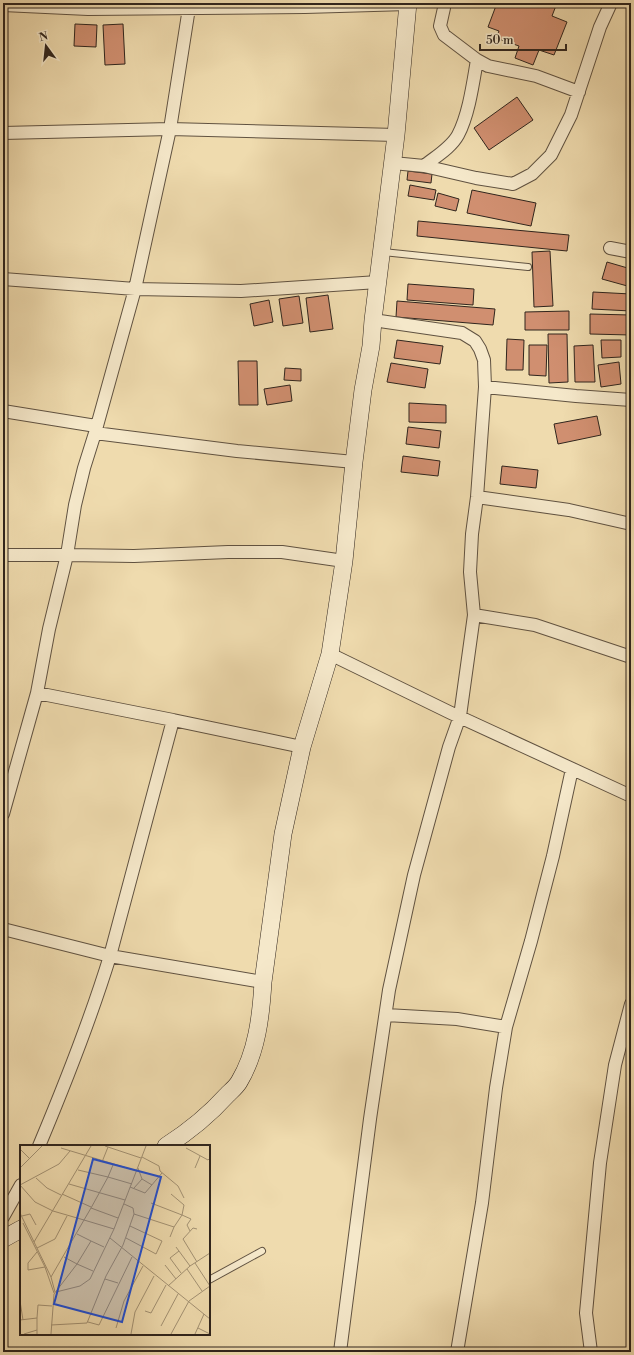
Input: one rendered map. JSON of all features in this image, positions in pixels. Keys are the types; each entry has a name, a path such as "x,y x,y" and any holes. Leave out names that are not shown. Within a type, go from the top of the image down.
{"street":[{"path":"3,5 189,8 305,7 408,3 393,163 381,252 371,346 363,390 354,462 344,561 330,654 302,747 283,834 256,1038 251,1057 238,1083 218,1105 167,1145"},
{"path":"443,3 440,26 444,35 477,60 488,66 536,76 579,92"},
{"path":"393,163 424,166 476,178 513,184 532,174 551,155 571,115 600,27 611,3"},
{"path":"3,814 36,693 67,556 75,505 84,468 134,289 170,129 189,8"},
{"path":"424,166 444,150 458,135 468,108 477,60"},
{"path":"3,132 170,129 396,135"},
{"path":"610,248 631,252"},
{"path":"3,279 134,289 241,291 378,282"},
{"path":"340,1352 370,1119 389,990 414,875 449,747 460,716 474,615 470,572 485,387 484,360 480,349 475,341 462,333 373,320"},
{"path":"485,387 631,400"},
{"path":"3,411 95,429 237,451 354,462"},
{"path":"477,497 569,510 631,524"},
{"path":"3,555 134,556 228,552 282,552 344,561"},
{"path":"474,615 535,625 631,657"},
{"path":"330,654 631,796"},
{"path":"36,693 302,747"},
{"path":"39,1145 55,1108 98,993 110,956 173,720"},
{"path":"457,1352 482,1203 496,1088 506,1027 531,941 551,863 572,769"},
{"path":"3,929 110,956 263,982"},
{"path":"591,1352 586,1314 600,1163 615,1065 631,1004"},
{"path":"386,1015 457,1019 506,1027"},
{"path":"3,1217 20,1187"},
{"path":"3,1239 20,1230"}],"lane":[{"path":"381,252 528,267"},
{"path":"210,1279 262,1250"}],"building":[{"path":"497,3 557,3 552,16 567,22 554,55 539,50 533,65 515,58 519,46 496,38 499,31 488,27"},
{"path":"75,24 97,25 96,47 74,46"},
{"path":"123,24 125,64 105,65 103,25"},
{"path":"517,97 533,120 489,150 474,128"},
{"path":"408,171 432,174 431,183 407,180"},
{"path":"410,185 436,190 434,200 408,196"},
{"path":"472,190 536,203 531,226 467,213"},
{"path":"438,193 459,199 456,211 435,206"},
{"path":"418,221 569,235 567,251 417,236"},
{"path":"550,251 553,306 534,307 532,252"},
{"path":"607,262 631,269 631,287 602,279"},
{"path":"408,284 474,289 473,305 407,300"},
{"path":"593,292 631,294 631,311 592,309"},
{"path":"328,295 333,329 310,332 306,298"},
{"path":"299,296 303,323 283,326 279,299"},
{"path":"269,300 273,322 254,326 250,304"},
{"path":"397,301 495,309 493,325 396,317"},
{"path":"569,311 569,330 525,330 525,312"},
{"path":"590,314 631,315 631,335 590,334"},
{"path":"548,334 567,334 568,382 549,383"},
{"path":"507,339 524,340 523,370 506,370"},
{"path":"397,340 443,346 440,364 394,358"},
{"path":"601,340 621,340 621,357 602,358"},
{"path":"529,345 547,345 546,376 529,375"},
{"path":"593,345 595,382 575,382 574,346"},
{"path":"238,361 257,361 258,405 239,405"},
{"path":"619,362 621,384 601,387 598,365"},
{"path":"391,363 428,369 425,388 387,382"},
{"path":"285,368 301,369 301,381 284,380"},
{"path":"290,385 292,401 267,405 264,389"},
{"path":"409,403 446,405 446,423 409,422"},
{"path":"597,416 601,435 558,444 554,424"},
{"path":"408,427 441,431 439,448 406,444"},
{"path":"403,456 440,461 438,476 401,472"},
{"path":"502,466 538,470 536,488 500,484"}]}
